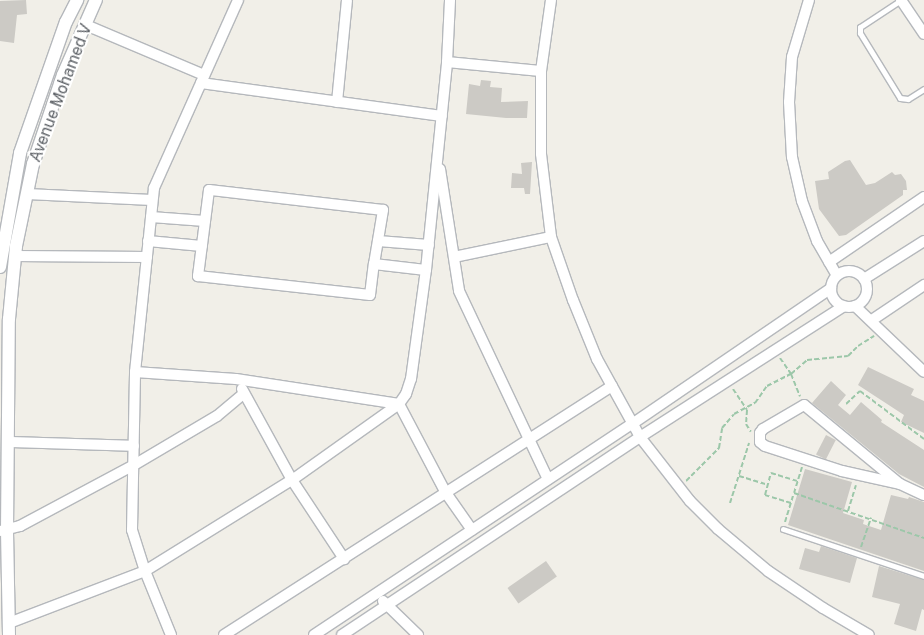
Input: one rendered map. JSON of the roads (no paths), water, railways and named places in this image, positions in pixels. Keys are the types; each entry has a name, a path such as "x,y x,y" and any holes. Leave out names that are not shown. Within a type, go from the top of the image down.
{"street":[{"name":"Avenue Mohamed V","path":"0,267 20,153 66,22 77,0"},
{"name":"Avenue Mohamed V","path":"9,629 3,531 8,442 9,319 15,256 33,164 60,84 96,0"},
{"path":"170,635 145,571 132,530 135,372 152,200 154,188 238,0"},
{"path":"337,102 347,0"},
{"path":"9,629 145,571 292,480 398,404 406,394 411,378 429,245 447,62 450,0"},
{"path":"551,0 541,71 541,154 551,237 573,300 597,359 640,437 679,488 718,530 768,571 822,608 869,635"},
{"path":"809,0 792,57 789,102 792,157 805,209 816,241 837,274"},
{"path":"901,0 924,34"},
{"path":"86,24 203,79 337,102 442,116"},
{"path":"447,62 541,71"},
{"path":"438,154 459,291 548,479"},
{"path":"209,190 383,210 370,294 198,276 205,221 209,190"},
{"path":"27,194 152,200"},
{"path":"829,262 924,197"},
{"path":"151,217 205,221"},
{"path":"454,257 551,237"},
{"path":"148,241 202,246"},
{"path":"378,241 429,245"},
{"path":"864,279 924,241"},
{"path":"15,256 147,257"},
{"path":"374,264 426,270"},
{"path":"314,635 632,424 831,288 837,274 855,272 864,279 867,290 865,296 842,306 774,350 342,635"},
{"path":"872,320 924,284"},
{"path":"831,288 842,306 872,320 924,372"},
{"path":"135,372 236,379 398,404"},
{"path":"236,379 292,480 344,560"},
{"path":"224,635 344,560 528,438 612,386"},
{"path":"3,531 20,526 134,465 217,416 244,393"},
{"path":"398,404 446,493 472,530"},
{"path":"900,484 804,405 763,429 755,436 765,446 858,476 900,484 924,495"},
{"path":"8,442 134,446"},
{"path":"378,594 386,606 418,635"}],"lane":[{"path":"901,0 860,27 860,33 900,98 908,100 924,89"},
{"path":"783,529 924,576"}]}
